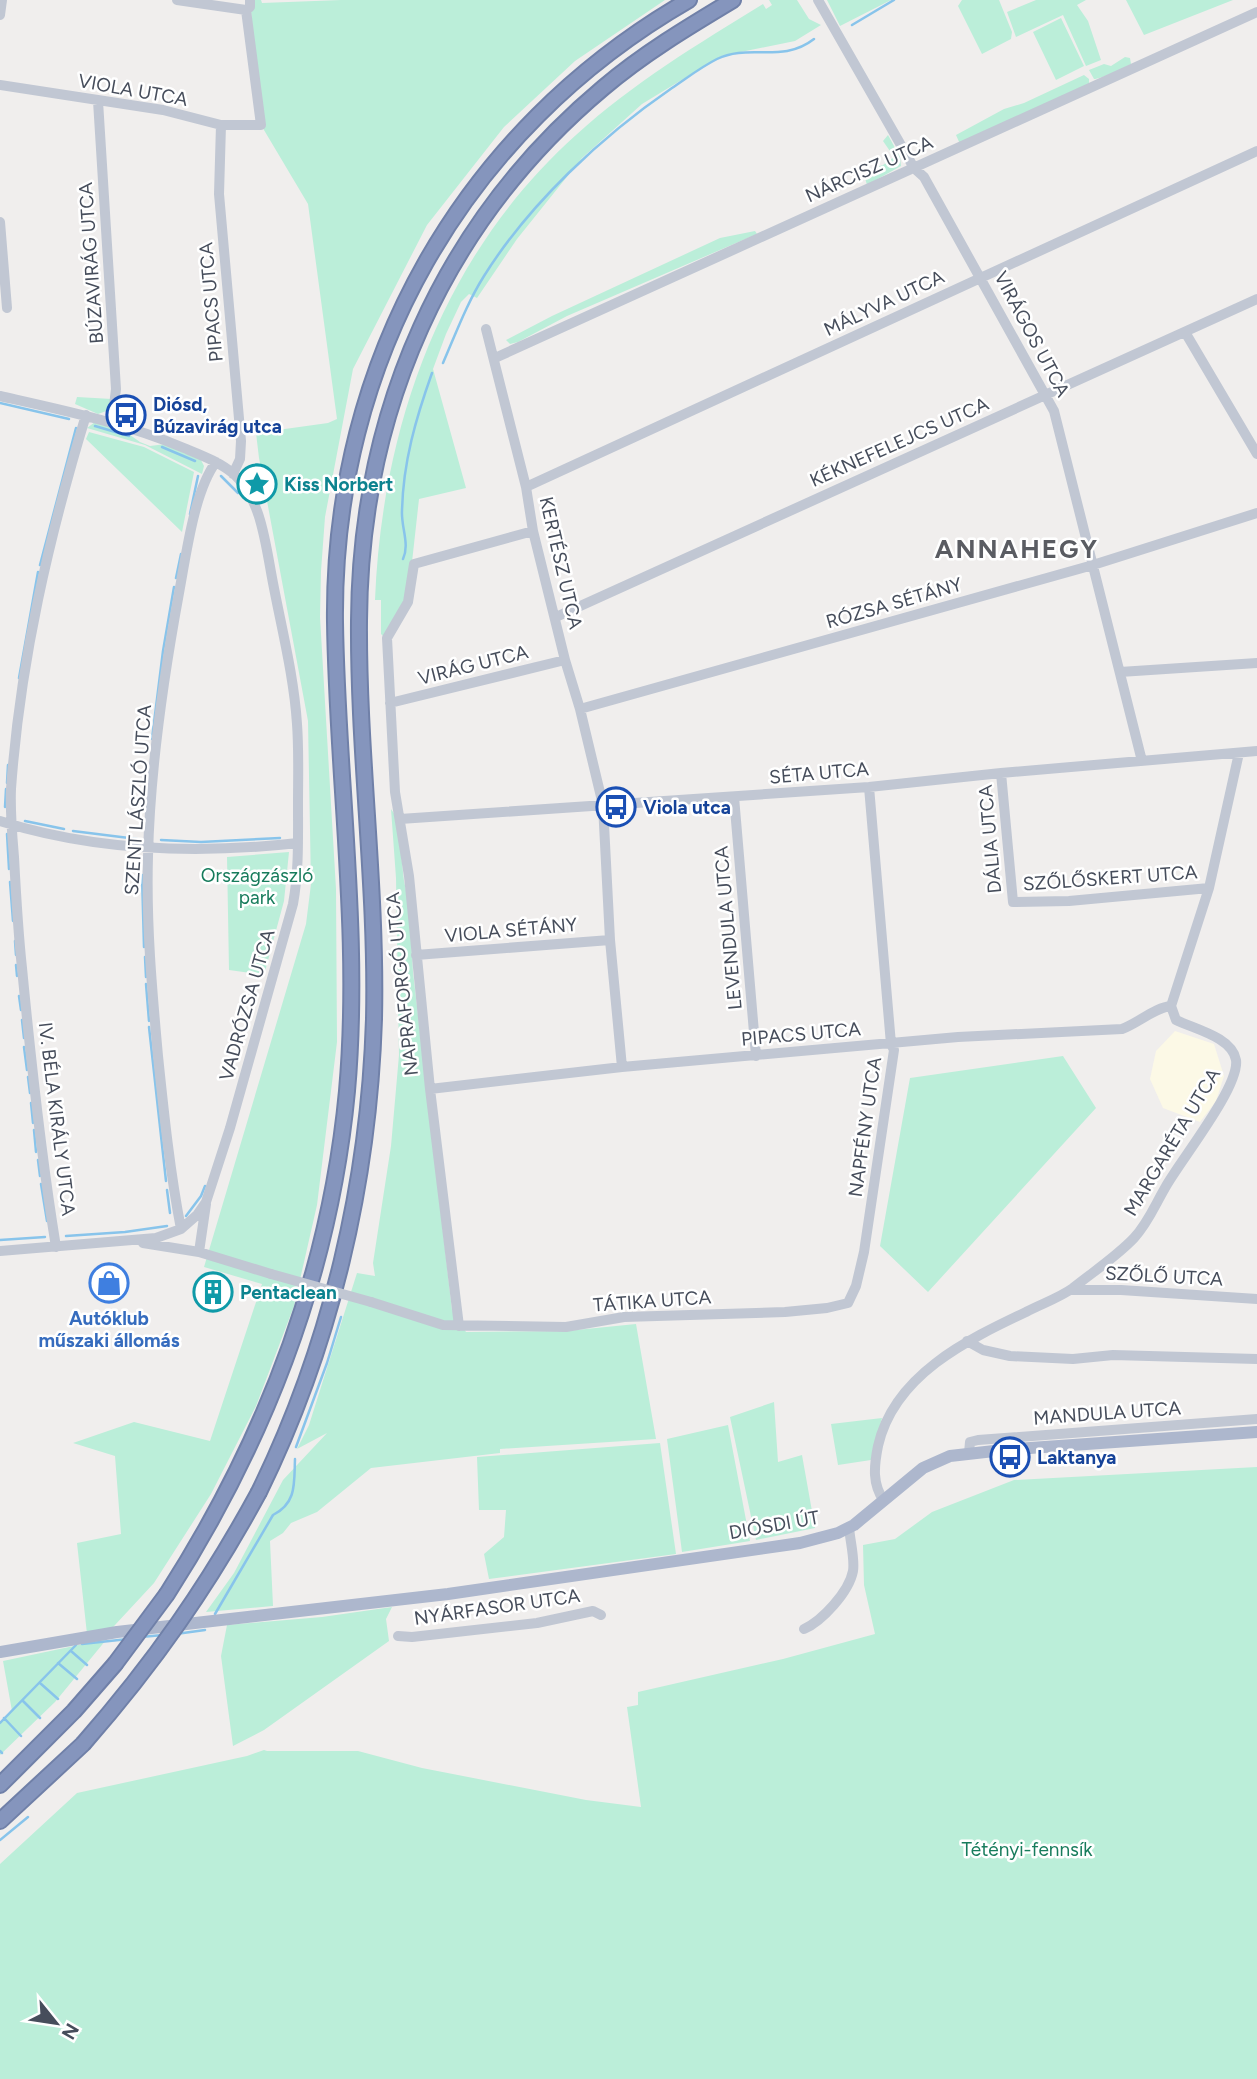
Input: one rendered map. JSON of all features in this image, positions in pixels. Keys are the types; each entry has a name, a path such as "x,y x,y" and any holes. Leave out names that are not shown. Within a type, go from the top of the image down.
{"highway":[{"path":"0,1785 74,1711 115,1664 167,1594 229,1490 279,1379 315,1271 339,1157 347,1088 352,1000 335,622 337,552 351,456 391,330 434,248 467,197 505,148 595,64 689,0"},
{"path":"0,1821 83,1744 139,1679 181,1622 224,1556 259,1492 293,1418 317,1349 345,1244 367,1124 373,1056 374,967 359,621 365,522 372,478 387,416 410,350 448,272 489,208 519,170 560,127 605,86 683,30 733,0"}],"main road":[{"name":"DIÓSDI ÚT","path":"0,1652 67,1640 447,1594 800,1543 849,1527 916,1473 931,1463 950,1456 1257,1432"}],"street":[{"path":"0,15 2,0"},
{"path":"177,0 248,5"},
{"name":"VIRÁGOS UTCA","path":"819,0 914,167 924,177 1054,411 1142,761"},
{"name":"VIOLA UTCA","path":"0,85 163,110 221,125 261,125 248,5"},
{"name":"NÁRCISZ UTCA","path":"495,358 1257,12"},
{"name":"BÚZAVIRÁG UTCA","path":"98,101 117,389 112,422"},
{"name":"PIPACS UTCA","path":"221,125 219,194 242,441 240,459 233,474"},
{"name":"MÁLYVA UTCA","path":"526,486 1257,151"},
{"path":"0,222 7,309"},
{"name":"KÉKNEFELEJCS UTCA","path":"556,617 1257,299"},
{"name":"KERTÉSZ UTCA","path":"486,329 526,486 533,531 603,805"},
{"path":"1185,331 1257,454"},
{"name":"VADRÓZSA UTCA","path":"0,396 112,422 179,446 216,462 233,474 248,490 258,515 292,681 298,725 299,843 298,879 293,905 230,1128 206,1202 197,1215 181,1229 156,1238 0,1251"},
{"name":"IV. BÉLA KIRÁLY UTCA","path":"57,1247 29,1038 17,923 12,825 14,755 26,660 48,554 86,415"},
{"name":"SZENT LÁSZLÓ UTCA","path":"181,1229 172,1183 153,1004 148,925 149,847 156,751 168,656 184,567 204,482 216,462"},
{"name":"RÓZSA SÉTÁNY","path":"580,709 1093,565 1257,513"},
{"name":"NAPRAFORGÓ UTCA","path":"459,1326 430,1089 409,876 395,793 387,638 408,601 414,564 533,531"},
{"name":"VIRÁG UTCA","path":"390,703 565,660"},
{"path":"1119,673 1257,663"},
{"name":"SÉTA UTCA","path":"400,819 869,787 1257,751"},
{"path":"1171,1006 1209,888 1239,753"},
{"name":"DÁLIA UTCA","path":"1001,773 1013,902"},
{"name":"NAPFÉNY UTCA","path":"848,1303 856,1286 864,1252 894,1050 891,1044 869,787"},
{"name":"LEVENDULA UTCA","path":"734,797 756,1056"},
{"path":"603,805 610,940 622,1067"},
{"path":"0,821 90,841 149,847 194,850 299,843"},
{"name":"SZŐLŐSKERT UTCA","path":"1013,902 1069,901 1209,888"},
{"name":"VIOLA SÉTÁNY","path":"416,956 610,940"},
{"name":"PIPACS UTCA","path":"430,1089 622,1067 958,1037 1122,1029 1138,1023 1161,1007 1171,1006"},
{"name":"MARGARÉTA UTCA","path":"884,1501 877,1490 874,1477 878,1448 889,1416 900,1400 941,1357 967,1340 1070,1290 1133,1239 1145,1225 1164,1189 1218,1106 1233,1078 1236,1060 1227,1045 1176,1020 1171,1006"},
{"path":"199,1252 206,1202"},
{"path":"201,1238 214,1257"},
{"name":"TÁTIKA UTCA","path":"132,1242 199,1252 443,1325 566,1327 624,1317 785,1312 848,1303"},
{"name":"SZŐLŐ UTCA","path":"1070,1290 1121,1290 1257,1299"},
{"path":"967,1340 983,1350 1010,1356 1073,1359 1113,1355 1257,1359"},
{"name":"MANDULA UTCA","path":"969,1453 970,1442 978,1440 1257,1419"},
{"path":"804,1629 822,1619 849,1580 853,1570 849,1527"},
{"name":"NYÁRFASOR UTCA","path":"398,1636 412,1637 537,1623 593,1611 601,1615"}],"shaded area":[{"path":"1175,1031 1214,1044 1224,1076 1216,1101 1200,1122 1163,1108 1150,1079 1156,1051"}],"green space":[{"path":"250,0 261,0 262,3 341,0 665,0 575,61 504,127 427,225 353,369 325,517 321,571 320,617 336,889 337,1042 317,1205 294,1306 256,1406 211,1494 154,1583 102,1639 106,1640 55,1702 0,1755 0,1722 12,1711 3,1661 88,1643 77,1543 121,1534 115,1456 73,1443 134,1422 210,1441 262,1284 204,1267 306,924 311,884 308,721 256,433 328,423 337,419 308,204 261,125"},
{"path":"769,0 797,0 809,19 821,25 795,41 721,56 642,104 582,158 517,239 477,298 469,294 461,302 433,369 466,488 419,499 410,580 401,612 384,637 381,634 381,600 375,600 380,535 391,470 407,407 428,346 456,288 489,233 529,182 598,116 666,65 714,34 763,4 766,9 772,5"},
{"path":"827,0 891,0 840,26"},
{"path":"962,0 999,0 1012,32 1011,39 982,54 958,6"},
{"path":"1036,0 1086,0 1077,5 1088,21 1101,60 1086,66 1063,15 1016,37 1007,12"},
{"path":"1126,0 1233,0 1144,35"},
{"path":"1061,18 1084,66 1056,80 1033,32"},
{"path":"1125,57 1130,58 1131,64 1107,76 1094,79 1089,70 1104,64 1111,66"},
{"path":"1084,75 1089,79 1089,85 960,144 956,135 1004,109 1024,103"},
{"path":"888,135 900,157 901,166 867,185 865,178 871,169 894,157 883,141"},
{"path":"755,231 757,234 567,316 518,342 510,344 506,340 720,238"},
{"path":"77,397 112,399 109,410 98,414 75,404"},
{"path":"95,422 123,430 150,446 166,444 201,460 204,466 202,474 145,445 87,428"},
{"path":"89,432 144,447 194,472 182,532 86,439"},
{"path":"391,809 397,818 409,905 413,972 452,1310 466,1332 566,1331 636,1324 656,1439 500,1449 500,1453 371,1468 317,1512 291,1523 283,1533 270,1541 273,1606 206,1612 234,1573 283,1480 327,1433 297,1449 309,1425 357,1273 375,1276 373,1263 391,1146 399,1055 396,878"},
{"name":"Országzászló park","path":"289,852 284,901 264,975 229,970 227,857"},
{"path":"1063,1056 1096,1108 928,1292 880,1246 910,1078"},
{"path":"774,1402 778,1462 802,1455 815,1528 756,1540 730,1417"},
{"path":"882,1418 871,1460 838,1465 831,1424"},
{"path":"728,1425 750,1541 682,1552 667,1439"},
{"path":"660,1443 676,1554 489,1579 484,1554 504,1537 506,1510 479,1510 477,1457"},
{"name":"Tétényi-fennsík","path":"1257,1467 1257,2079 0,2079 0,1864 77,1793 264,1750 358,1751 422,1768 586,1800 641,1807 627,1707 638,1705 638,1692 783,1659 875,1634 864,1585 863,1545 895,1539 932,1512 1014,1480"},
{"path":"392,1607 386,1619 389,1641 264,1730 233,1746 221,1656 227,1625 322,1617"}],"waterway":[{"path":"852,25 894,0"},
{"path":"443,363 472,297 502,249 569,173 619,128 717,59 741,53 790,50 814,39"},
{"path":"403,559 406,547 402,517 405,475 416,424 432,373"},
{"path":"0,403 69,419"},
{"path":"95,426 129,436"},
{"path":"40,565 76,428"},
{"path":"162,447 195,461"},
{"path":"190,514 198,476"},
{"path":"221,476 238,493"},
{"path":"176,578 181,554"},
{"path":"19,678 38,572"},
{"path":"152,739 174,587"},
{"path":"7,783 8,765"},
{"path":"5,807 6,789"},
{"path":"25,821 64,829"},
{"path":"73,831 137,839"},
{"path":"7,834 9,869"},
{"path":"161,840 201,842 280,838"},
{"path":"142,875 144,947"},
{"path":"10,882 13,921"},
{"path":"15,941 16,955"},
{"path":"145,957 146,977"},
{"path":"16,965 17,976"},
{"path":"146,984 149,1021"},
{"path":"19,996 21,1010"},
{"path":"22,1020 24,1038"},
{"path":"149,1027 166,1181"},
{"path":"24,1047 27,1070"},
{"path":"28,1077 30,1093"},
{"path":"31,1103 33,1123"},
{"path":"34,1130 36,1152"},
{"path":"38,1160 40,1176"},
{"path":"41,1184 47,1221"},
{"path":"186,1216 205,1186"},
{"path":"167,1190 170,1213"},
{"path":"66,1236 167,1226"},
{"path":"0,1240 45,1237"},
{"path":"296,1447 341,1317"},
{"path":"215,1614 273,1515 281,1510 290,1498 293,1492 295,1459"},
{"path":"176,1634 205,1630"},
{"path":"141,1637 163,1635"},
{"path":"82,1644 128,1639"},
{"path":"0,1723 76,1645"},
{"path":"71,1651 87,1665"},
{"path":"58,1663 77,1679"},
{"path":"40,1683 58,1699"},
{"path":"23,1701 40,1718"},
{"path":"4,1718 21,1736"},
{"path":"0,1840 28,1817"}],"place":[{"name":"Diósd, Búzavirág utca","path":"126,415"},
{"name":"Kiss Norbert","path":"257,484"},
{"name":"Viola utca","path":"616,807"},
{"name":"Autóklub műszaki állomás","path":"109,1283"},
{"name":"Pentaclean","path":"213,1292"},
{"name":"Laktanya","path":"1010,1457"}],"district":[{"name":"ANNAHEGY","path":"1017,549"}]}
